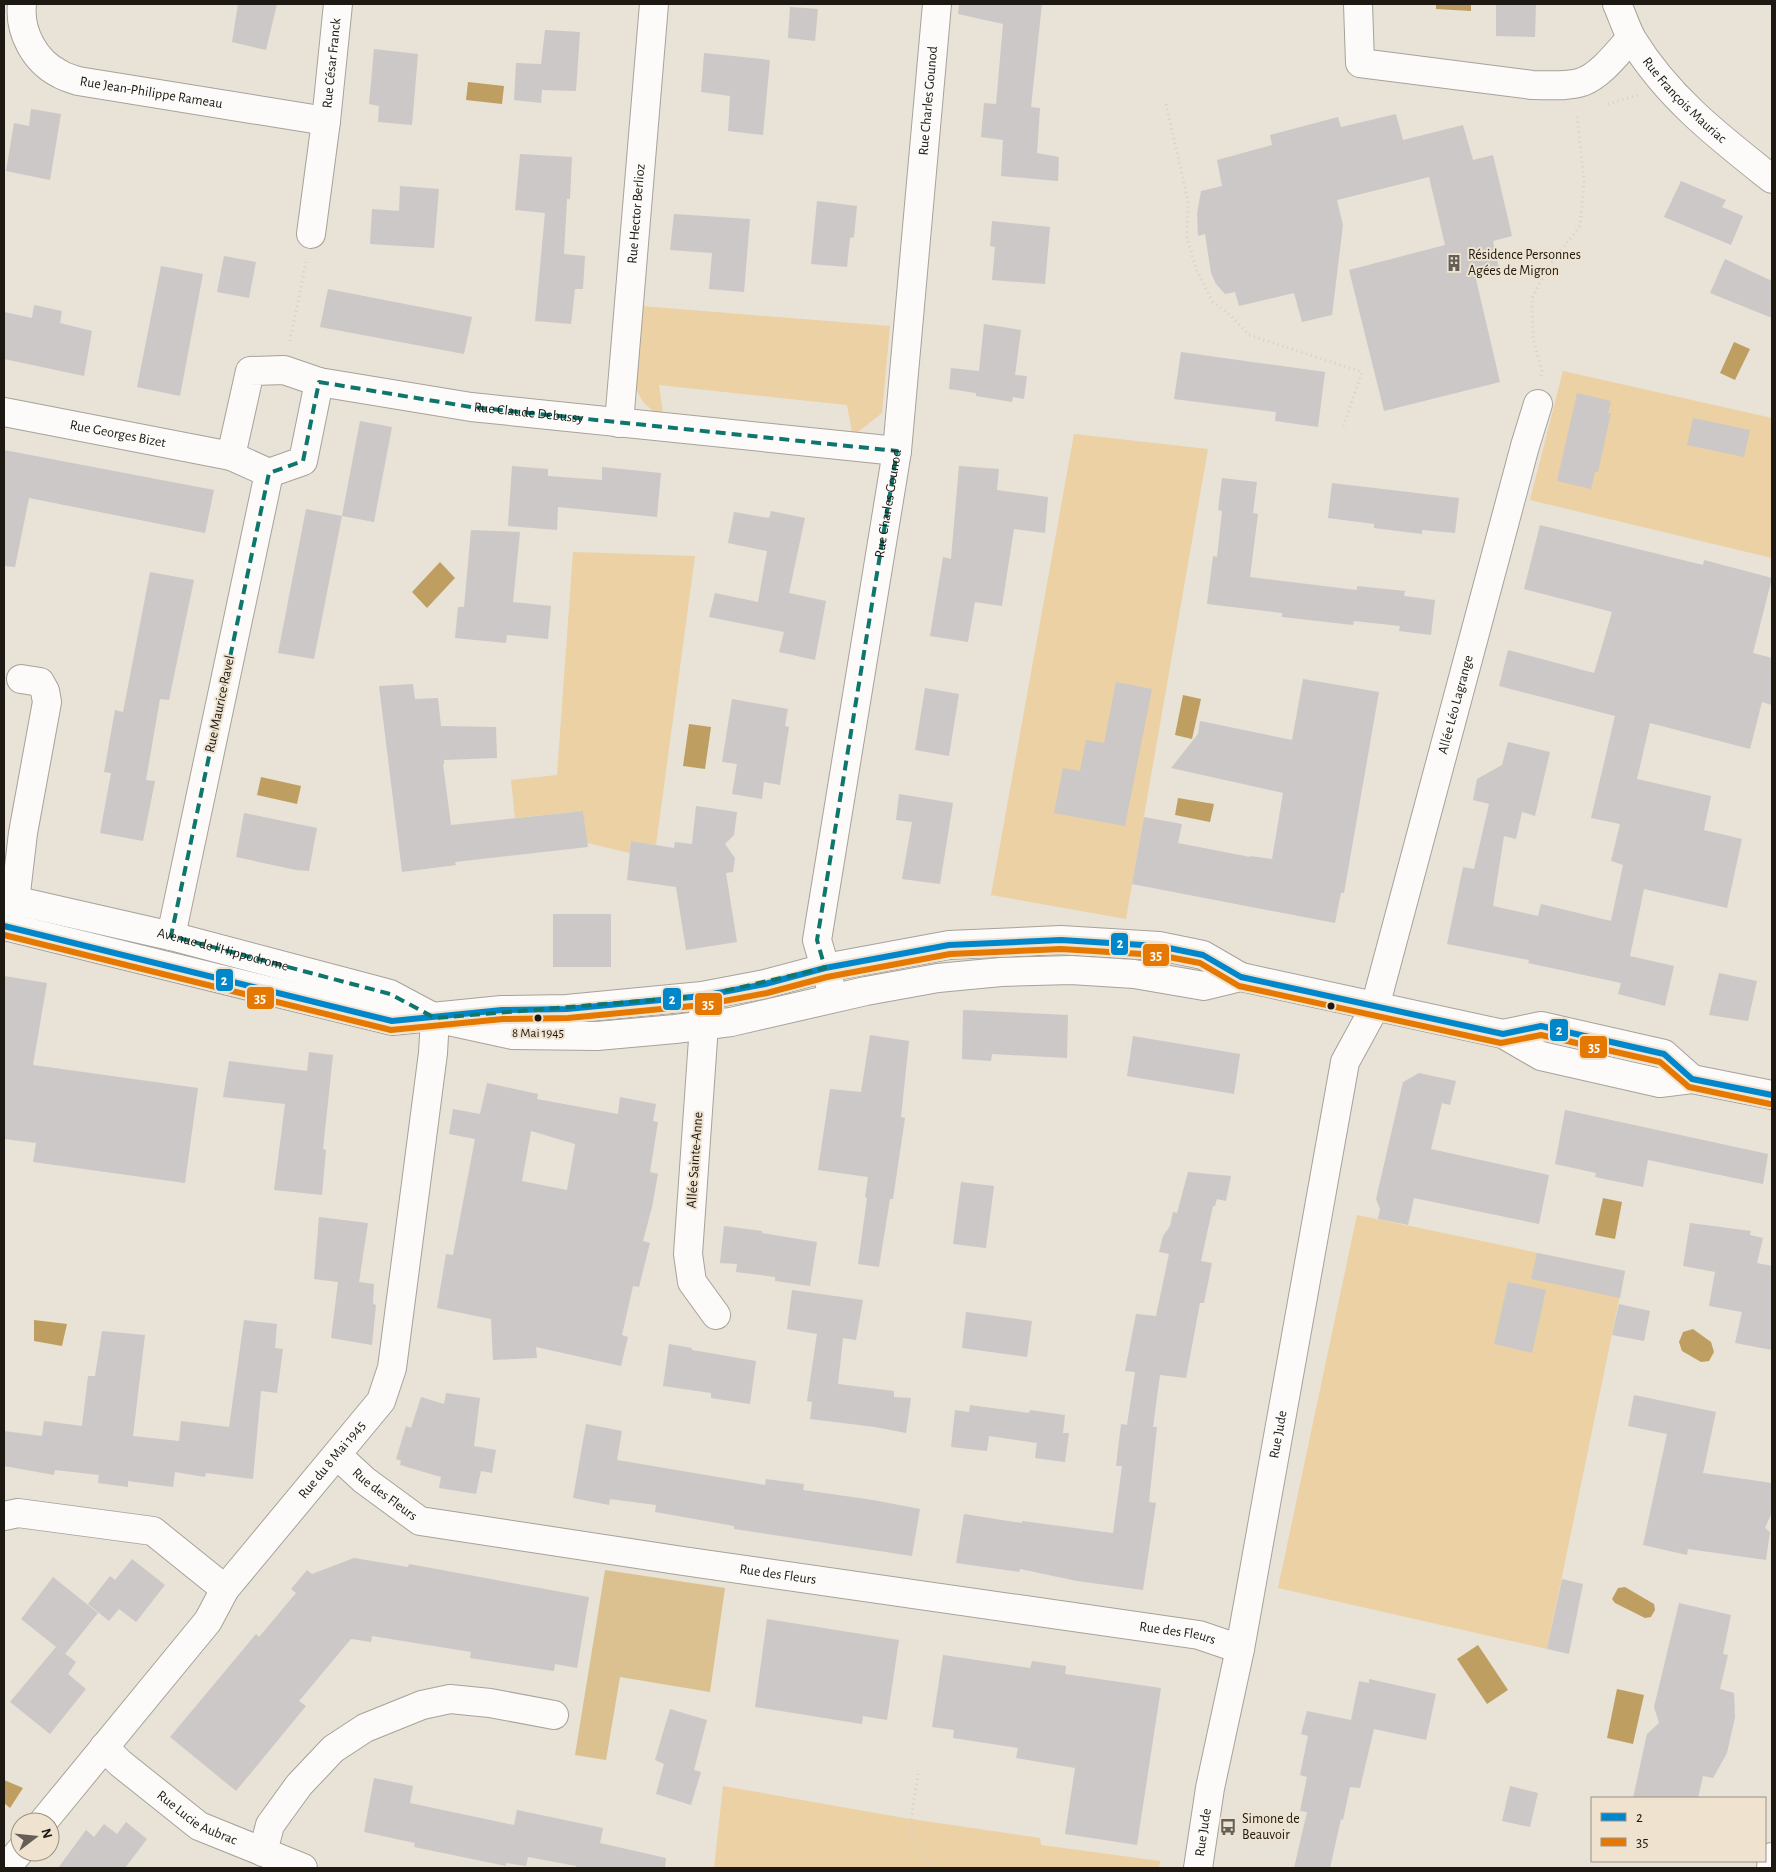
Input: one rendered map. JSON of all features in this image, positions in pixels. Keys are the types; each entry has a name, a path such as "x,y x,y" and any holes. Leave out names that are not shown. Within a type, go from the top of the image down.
{"street":[{"name":"Rue Jean-Philippe Rameau","path":"22,4 21,18 27,40 40,58 58,73 78,81 326,121"},
{"name":"Rue César Franck","path":"311,234 326,121 338,4"},
{"name":"Rue Hector Berlioz","path":"619,423 654,4"},
{"name":"Rue Charles Gounod","path":"834,998 817,940 897,451 937,4"},
{"path":"1358,4 1360,63 1559,86 1583,82 1606,66 1632,38"},
{"name":"Rue François Mauriac","path":"1617,4 1632,38 1668,87 1703,124 1772,179"},
{"name":"Rue Claude Debussy","path":"231,456 250,371 284,370 319,382 471,406 897,451"},
{"path":"231,456 269,473 303,461 319,382"},
{"name":"Allée Léo Lagrange","path":"1376,1007 1522,456 1538,404"},
{"name":"Rue Georges Bizet","path":"4,412 231,456"},
{"name":"Rue Maurice Ravel","path":"171,936 269,473"},
{"path":"9,899 47,702 45,691 40,682 21,678"},
{"name":"Avenue de l'Hippodrome","path":"9,899 171,936 390,994 436,1018"},
{"name":"Avenue de l'Hippodrome","path":"4,926 392,1021 502,1010 567,1009 702,996 764,984 825,968 949,945 1061,940 1159,946 1203,955 1241,977"},
{"path":"436,1018 513,1035 597,1036 731,1022 834,998 924,981 1001,972 1071,970 1134,974 1204,986 1241,977 1503,1034 1541,1026 1551,1028 1664,1054 1692,1079 1772,1095"},
{"name":"Allée Sainte-Anne","path":"702,996 704,1025 688,1254 692,1282 716,1315"},
{"name":"Rue Jude","path":"1198,1868 1210,1788 1240,1649 1345,1062 1376,1007"},
{"name":"Rue du 8 Mai 1945","path":"51,1812 208,1621 225,1589 380,1401 392,1368 436,1018"},
{"name":"Rue des Fleurs","path":"337,1454 364,1480 420,1521 693,1563 1199,1635 1240,1649"},
{"path":"4,1516 18,1514 153,1531 225,1589"},
{"path":"262,1852 270,1825 299,1785 333,1749 365,1728 422,1705 450,1700 490,1703 554,1716"},
{"name":"Rue Lucie Aubrac","path":"104,1747 120,1763 199,1826 302,1868"},
{"path":"1771,1868 1772,1857"}],"path":[{"path":"1604,104 1668,87"},
{"path":"1166,104 1188,201 1187,238 1198,271 1213,302 1227,312 1249,335 1362,372 1343,427"},
{"path":"1538,404 1542,371 1533,338 1532,298 1549,266 1580,226 1584,181 1577,112"},
{"path":"284,370 311,234"},
{"path":"918,1774 913,1819 913,1840 922,1856 934,1868"}],"highlighted area":[{"path":"319,382 471,407 897,451 817,940 825,968 702,996 435,1018 390,994 171,936 269,473 303,461"}],"shaded area":[{"path":"1436,4 1471,4 1471,11 1436,9"},
{"path":"468,82 504,86 502,104 466,100"},
{"path":"641,306 890,326 882,413 858,432 852,432 847,405 659,385 663,413 653,411 643,402 634,385"},
{"path":"1734,342 1750,349 1735,380 1720,373"},
{"path":"1563,371 1772,418 1772,558 1530,500"},
{"path":"1074,434 1208,449 1126,919 991,895"},
{"path":"573,552 695,556 656,845 631,841 630,853 587,843 583,811 515,818 511,780 557,775"},
{"path":"440,562 455,578 427,608 412,592"},
{"path":"1183,695 1201,699 1192,739 1175,735"},
{"path":"689,724 711,727 705,769 683,766"},
{"path":"261,777 301,786 297,804 257,795"},
{"path":"1178,798 1214,804 1210,822 1175,815"},
{"path":"1603,1198 1622,1202 1615,1239 1595,1235"},
{"path":"1357,1215 1625,1271 1547,1649 1278,1588"},
{"path":"34,1320 67,1324 62,1346 34,1341"},
{"path":"1693,1329 1711,1342 1714,1352 1709,1361 1701,1362 1682,1351 1679,1342 1683,1332"},
{"path":"605,1570 725,1588 710,1692 620,1677 606,1760 575,1755"},
{"path":"1625,1587 1654,1604 1655,1610 1651,1617 1645,1618 1615,1603 1612,1599 1618,1588"},
{"path":"1478,1645 1508,1690 1487,1704 1457,1659"},
{"path":"1617,1689 1644,1695 1633,1744 1607,1738"},
{"path":"4,1780 23,1788 10,1808 4,1803"},
{"path":"723,1786 904,1818 1040,1838 1041,1845 1160,1861 1159,1868 714,1868"}],"building":[{"path":"238,4 277,4 266,50 232,42"},
{"path":"959,4 1042,4 1031,107 1040,108 1037,153 1059,157 1058,181 1001,176 1003,140 981,137 984,103 996,104 1003,24 958,14"},
{"path":"1496,4 1536,4 1535,37 1496,36"},
{"path":"790,7 818,9 815,41 788,38"},
{"path":"545,30 580,32 576,91 542,90 541,103 514,100 516,63 541,64"},
{"path":"374,49 418,54 412,125 378,122 379,106 369,104"},
{"path":"704,53 770,60 763,135 728,131 730,96 701,92"},
{"path":"31,109 61,114 50,180 6,171 14,123 29,126"},
{"name":"Résidence Personnes Agées de Migron","path":"1396,114 1403,140 1463,125 1473,160 1493,155 1512,236 1493,241 1500,273 1476,279 1500,382 1384,411 1349,270 1445,245 1429,177 1337,200 1343,225 1332,315 1302,322 1294,293 1239,306 1235,292 1225,294 1216,284 1211,273 1205,234 1198,236 1197,214 1201,191 1222,186 1217,160 1272,145 1270,135 1338,117 1341,127"},
{"path":"520,154 572,157 570,199 567,199 564,254 585,256 583,289 575,289 571,324 535,321 545,213 515,210"},
{"path":"1681,181 1726,200 1722,207 1743,216 1731,245 1664,217"},
{"path":"400,186 439,189 434,248 370,244 372,209 399,211"},
{"path":"817,201 857,206 854,237 850,238 847,267 811,264"},
{"path":"674,214 750,219 744,292 709,289 712,253 670,250"},
{"path":"992,221 1050,227 1045,284 992,280 995,247 990,246"},
{"path":"224,256 256,262 249,298 217,292"},
{"path":"1725,259 1772,281 1772,318 1710,293"},
{"path":"161,266 203,274 180,396 137,387"},
{"path":"328,289 472,317 464,354 320,327"},
{"path":"34,305 62,311 60,323 92,331 84,376 4,359 4,312 32,318"},
{"path":"984,324 1021,330 1015,375 1027,376 1024,399 1013,397 1012,402 976,396 976,393 949,389 951,368 979,371"},
{"path":"1181,352 1325,372 1318,427 1275,421 1276,412 1174,399"},
{"path":"1577,393 1611,401 1608,413 1611,413 1598,472 1595,472 1591,489 1557,481"},
{"path":"1693,418 1750,430 1744,457 1687,445"},
{"path":"360,421 392,427 374,522 342,516"},
{"path":"4,450 214,490 205,533 29,498 15,567 4,566"},
{"path":"512,466 548,469 548,476 602,480 602,467 661,473 657,517 558,507 557,530 508,526"},
{"path":"959,466 999,469 997,490 1048,497 1045,533 1014,529 1002,606 975,602 968,642 930,636 943,557 951,559"},
{"path":"1222,478 1257,482 1253,513 1258,514 1250,577 1357,590 1357,586 1405,591 1404,596 1435,600 1431,635 1399,631 1400,626 1354,621 1353,625 1282,617 1282,613 1207,604 1213,556 1217,557 1222,511 1218,510"},
{"path":"1332,483 1459,498 1455,533 1422,530 1422,534 1374,528 1374,524 1328,518"},
{"path":"306,509 342,516 314,659 278,653"},
{"path":"771,511 805,518 789,593 826,601 815,660 779,652 784,632 709,617 715,593 758,602 767,551 728,543 734,512 769,518"},
{"path":"1540,525 1703,565 1704,560 1772,578 1753,653 1772,658 1772,705 1762,702 1750,749 1650,723 1637,779 1711,796 1704,830 1742,839 1727,908 1644,889 1630,956 1674,966 1665,1006 1618,994 1621,983 1528,963 1529,960 1447,944 1463,867 1474,869 1489,804 1473,800 1477,779 1502,765 1508,742 1550,752 1535,816 1522,812 1516,839 1504,836 1493,906 1538,916 1541,904 1611,921 1623,865 1611,861 1620,824 1591,818 1615,716 1499,686 1508,650 1594,673 1612,612 1524,589"},
{"path":"471,530 520,532 513,602 551,606 548,639 507,635 506,643 455,638 458,607 464,607"},
{"path":"150,572 194,580 169,700 160,699 146,780 155,781 143,841 100,833 111,773 104,772 115,710 123,712"},
{"path":"1303,679 1379,692 1344,893 1341,893 1335,923 1132,884 1144,817 1182,824 1178,843 1250,857 1272,859 1283,793 1171,768 1198,734 1200,721 1292,740"},
{"path":"1116,682 1152,689 1125,826 1054,813 1063,768 1080,771 1086,740 1104,743"},
{"path":"413,684 415,699 438,698 441,726 496,727 497,758 444,760 451,825 583,811 588,847 455,862 456,865 402,872 379,686"},
{"path":"925,688 959,694 949,756 915,750"},
{"path":"732,699 788,709 785,726 789,727 780,785 764,782 762,799 732,794 737,764 722,762"},
{"path":"899,794 953,803 940,884 902,879 912,822 896,820"},
{"path":"696,806 737,812 734,835 725,844 735,858 733,872 726,873 737,942 686,950 676,887 627,880 631,841 674,848 675,842 692,844"},
{"path":"244,813 317,828 309,871 236,857"},
{"path":"553,914 611,914 611,967 553,967"},
{"path":"1719,973 1757,981 1748,1021 1709,1015"},
{"path":"4,976 47,983 33,1065 198,1088 185,1183 33,1162 36,1143 4,1139"},
{"path":"963,1010 1068,1015 1067,1058 992,1054 991,1061 962,1059"},
{"path":"870,1035 909,1041 901,1117 905,1118 893,1199 890,1199 879,1267 858,1264 868,1177 818,1170 830,1089 861,1092"},
{"path":"1133,1036 1240,1054 1234,1094 1127,1076"},
{"path":"309,1052 333,1055 323,1149 326,1150 322,1195 274,1190 285,1104 223,1097 229,1061 307,1071"},
{"path":"1419,1073 1456,1081 1450,1105 1442,1103 1431,1149 1549,1175 1539,1224 1414,1198 1408,1225 1378,1219 1380,1209 1376,1199 1403,1082"},
{"path":"487,1083 538,1094 537,1099 618,1114 620,1097 656,1104 653,1121 658,1122 650,1172 658,1174 643,1241 650,1243 639,1287 633,1286 622,1335 628,1337 621,1366 536,1347 537,1358 493,1360 491,1319 437,1308 446,1254 453,1255 475,1139 449,1134 453,1109 480,1114","holes":["531,1131 575,1144 567,1190 522,1181"]},
{"path":"1565,1110 1768,1154 1763,1184 1648,1160 1643,1187 1595,1177 1596,1173 1555,1164"},
{"path":"1188,1172 1231,1176 1226,1201 1217,1199 1215,1206 1213,1206 1201,1261 1212,1263 1204,1303 1200,1303 1186,1378 1160,1375 1153,1427 1157,1427 1149,1502 1156,1503 1143,1590 1077,1581 1020,1569 1019,1572 956,1563 964,1514 1022,1523 1022,1521 1113,1533 1122,1466 1116,1466 1121,1424 1127,1425 1135,1372 1125,1371 1136,1314 1156,1316 1169,1254 1159,1252 1163,1236 1170,1226 1173,1212 1177,1213"},
{"path":"961,1182 994,1186 986,1248 953,1244"},
{"path":"319,1217 368,1223 359,1282 374,1284 373,1304 376,1305 372,1345 331,1338 338,1282 314,1279"},
{"path":"1690,1223 1751,1231 1750,1235 1763,1238 1757,1263 1772,1266 1772,1350 1735,1343 1742,1312 1709,1306 1715,1272 1683,1266"},
{"path":"724,1226 762,1231 762,1233 817,1242 810,1286 775,1281 775,1277 736,1272 737,1264 720,1263"},
{"path":"1537,1253 1625,1271 1620,1298 1531,1279"},
{"path":"1508,1282 1546,1290 1532,1353 1494,1344"},
{"path":"792,1290 863,1300 856,1340 843,1338 838,1384 894,1391 894,1397 911,1398 906,1433 810,1419 812,1402 807,1401 817,1334 787,1329"},
{"path":"1619,1304 1650,1311 1644,1341 1612,1335"},
{"path":"966,1312 1032,1321 1027,1357 962,1348"},
{"path":"244,1320 277,1324 275,1348 283,1349 277,1393 261,1391 253,1479 206,1473 205,1477 175,1472 173,1487 128,1481 128,1487 98,1483 99,1475 55,1470 54,1475 4,1466 4,1431 42,1436 44,1421 82,1426 88,1376 95,1376 102,1331 145,1335 133,1436 179,1441 181,1421 229,1427"},
{"path":"669,1344 756,1361 750,1404 711,1398 711,1393 663,1386"},
{"path":"446,1393 480,1398 474,1446 496,1450 492,1473 481,1471 476,1494 439,1488 441,1477 400,1465 401,1461 396,1459 406,1426 411,1428 421,1397 444,1404"},
{"path":"1634,1395 1716,1412 1703,1473 1772,1483 1772,1512 1765,1528 1770,1532 1766,1560 1688,1549 1687,1555 1643,1545 1667,1434 1628,1426"},
{"path":"970,1405 1029,1413 1030,1410 1065,1415 1063,1433 1069,1433 1065,1462 1035,1458 1037,1443 989,1436 987,1451 951,1447 955,1410 969,1412"},
{"path":"586,1424 622,1431 617,1460 765,1485 766,1479 804,1484 803,1490 920,1509 912,1556 734,1529 734,1526 655,1512 656,1505 610,1499 609,1505 573,1498"},
{"path":"354,1558 408,1567 409,1564 589,1597 577,1668 555,1664 554,1671 470,1658 471,1652 372,1636 371,1642 351,1639 299,1701 306,1706 236,1791 170,1737 256,1634 259,1637 296,1593 291,1589 307,1570 312,1574"},
{"path":"132,1559 165,1585 136,1622 119,1609 109,1621 88,1604 110,1576 115,1580"},
{"path":"53,1577 98,1613 65,1654 21,1619"},
{"path":"1562,1579 1583,1584 1569,1654 1547,1649"},
{"path":"1679,1603 1731,1615 1723,1654 1728,1655 1720,1689 1734,1693 1735,1717 1727,1753 1713,1778 1703,1776 1698,1797 1633,1797 1647,1734 1659,1723 1654,1707"},
{"path":"767,1619 899,1640 887,1720 863,1716 862,1724 755,1707"},
{"path":"56,1647 76,1662 68,1674 86,1689 50,1734 10,1702"},
{"path":"943,1655 1030,1668 1032,1661 1066,1666 1065,1674 1161,1688 1137,1845 1065,1834 1075,1768 1016,1758 1018,1748 953,1738 954,1730 932,1727"},
{"path":"1369,1679 1436,1694 1426,1740 1374,1729 1360,1788 1350,1787 1330,1868 1294,1868 1307,1812 1300,1811 1307,1777 1300,1775 1308,1736 1301,1734 1307,1711 1351,1720 1359,1681 1369,1683"},
{"path":"670,1709 707,1720 694,1770 701,1772 691,1805 656,1794 664,1764 655,1760"},
{"path":"374,1778 413,1786 410,1803 514,1825 517,1810 603,1828 600,1843 666,1858 665,1868 576,1868 576,1866 528,1857 526,1866 506,1863 506,1866 414,1847 415,1843 364,1832"},
{"path":"1510,1786 1538,1793 1530,1827 1502,1821"},
{"path":"126,1822 147,1839 125,1868 58,1868 86,1830 94,1837 104,1824 117,1834"}],"transit line":[{"name":"2","path":"4,926 392,1021 502,1010 567,1009 702,996 765,984 825,968 949,945 1061,940 1159,946 1203,955 1241,977 1503,1034 1541,1026 1664,1054 1692,1079 1772,1095"},
{"name":"35","path":"4,935 391,1030 503,1019 568,1018 703,1005 767,993 827,977 950,954 1061,949 1158,955 1200,963 1239,986 1501,1043 1541,1035 1660,1062 1689,1087 1770,1104"}],"place":[{"name":"Résidence Personnes Agées de Migron","path":"1454,263"},
{"name":"8 Mai 1945","path":"538,1018"},
{"name":"Simone de Beauvoir","path":"1228,1827"}]}
